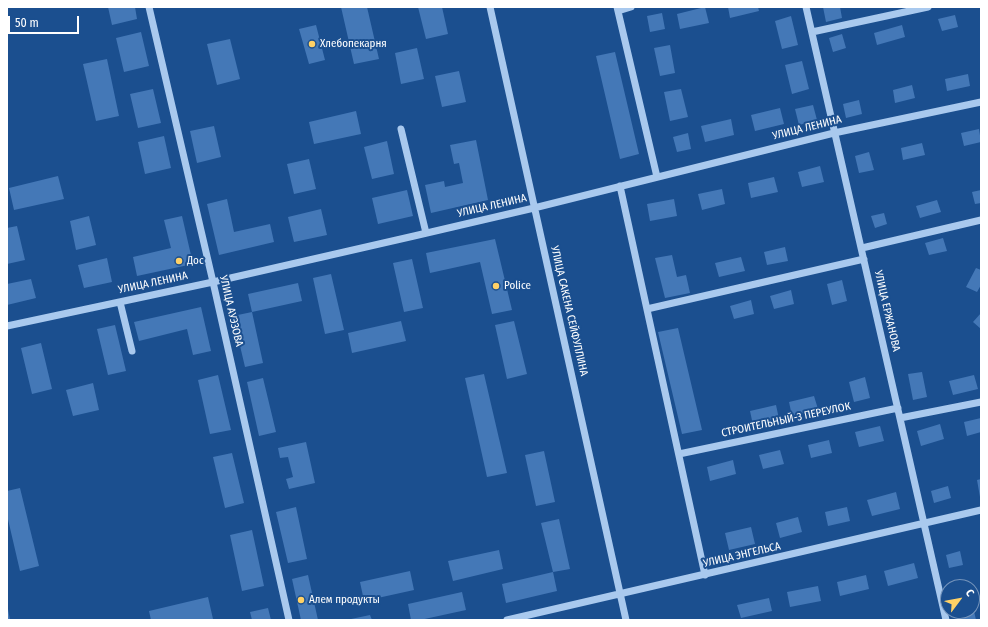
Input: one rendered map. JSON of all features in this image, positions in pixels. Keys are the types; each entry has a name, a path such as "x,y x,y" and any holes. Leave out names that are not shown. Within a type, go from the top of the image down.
{"street":[{"name":"УЛИЦА АУЭЗОВА","path":"149,7 289,620"},
{"name":"УЛИЦА САКЕНА СЕЙФУЛЛИНА","path":"490,7 626,620"},
{"path":"631,7 618,9 657,177"},
{"name":"УЛИЦА ЕРЖАНОВА","path":"806,7 946,620"},
{"path":"812,32 928,7"},
{"name":"УЛИЦА ЛЕНИНА","path":"7,326 213,282 534,208 834,133 981,102"},
{"path":"401,129 426,233"},
{"path":"620,186 705,575"},
{"path":"862,248 981,220"},
{"path":"647,309 864,259"},
{"path":"120,302 132,351"},
{"path":"900,418 981,402"},
{"name":"СТРОИТЕЛЬНЫЙ-3 ПЕРЕУЛОК","path":"679,454 898,408"},
{"name":"УЛИЦА ЭНГЕЛЬСА","path":"507,620 981,510"}],"building":[{"path":"108,7 135,7 137,19 112,25"},
{"path":"341,7 367,7 379,59 354,64"},
{"path":"418,7 442,7 448,34 426,39"},
{"path":"705,7 709,23 680,29 677,14"},
{"path":"728,7 758,7 759,11 730,18"},
{"path":"823,7 840,7 842,18 826,22"},
{"path":"662,13 665,29 650,32 647,16"},
{"path":"955,15 958,27 942,31 938,19"},
{"path":"791,16 798,45 782,49 775,21"},
{"name":"Хлебопекарня","path":"316,25 325,60 309,64 299,29"},
{"path":"902,25 905,37 877,45 874,33"},
{"path":"141,32 149,66 124,72 116,38"},
{"path":"842,34 846,48 833,52 829,38"},
{"path":"230,39 240,79 217,85 207,44"},
{"path":"670,45 675,73 660,76 654,48"},
{"path":"417,48 424,79 401,84 395,53"},
{"path":"615,52 639,154 620,159 596,56"},
{"path":"107,59 119,116 96,121 83,64"},
{"path":"802,61 809,89 792,94 785,65"},
{"path":"459,71 466,102 442,107 435,76"},
{"path":"968,74 970,86 947,91 945,79"},
{"path":"912,85 915,98 895,103 893,90"},
{"path":"153,89 161,123 138,128 130,94"},
{"path":"681,89 688,117 670,121 664,92"},
{"path":"859,100 862,114 846,118 843,104"},
{"path":"813,105 817,120 799,125 795,109"},
{"path":"780,108 784,124 755,131 751,115"},
{"path":"356,111 361,134 314,144 309,122"},
{"path":"731,119 734,135 705,142 701,126"},
{"path":"214,126 221,157 197,163 190,131"},
{"path":"979,129 981,142 964,146 961,133"},
{"path":"688,133 691,149 677,152 673,137"},
{"path":"164,136 171,168 145,174 138,142"},
{"path":"476,140 488,200 431,213 425,185 444,181 445,187 463,183 459,163 454,164 450,145"},
{"path":"387,141 394,174 372,179 364,147"},
{"path":"922,143 925,155 903,160 901,148"},
{"path":"869,152 874,170 859,173 855,156"},
{"path":"309,159 316,189 294,194 287,164"},
{"path":"820,166 824,182 802,187 798,172"},
{"path":"58,176 64,199 14,210 9,188"},
{"path":"774,177 778,192 751,198 748,183"},
{"path":"722,189 725,204 702,210 698,194"},
{"path":"407,190 413,216 378,224 372,198"},
{"path":"981,190 981,203 975,204 972,192"},
{"path":"227,199 234,232 270,224 274,242 219,255 207,204"},
{"path":"674,199 677,216 650,221 647,204"},
{"path":"937,200 941,212 920,218 916,206"},
{"path":"321,209 327,235 294,242 288,217"},
{"path":"884,213 887,224 875,228 871,216"},
{"path":"89,216 96,245 76,250 70,221"},
{"path":"182,216 193,264 137,276 133,257 171,248 164,220"},
{"path":"17,226 25,260 7,264 7,228"},
{"path":"943,238 947,251 929,255 925,243"},
{"path":"495,239 512,310 492,314 480,262 430,273 426,253"},
{"path":"785,247 788,261 767,265 764,252"},
{"path":"672,255 677,277 686,275 690,293 665,298 655,258"},
{"path":"741,257 745,271 719,277 715,263"},
{"path":"107,258 112,282 84,288 78,265"},
{"path":"412,259 423,308 404,312 393,263"},
{"path":"976,268 981,270 981,285 977,292 966,287"},
{"path":"331,274 344,330 325,334 313,278"},
{"path":"31,279 36,298 7,305 7,284"},
{"path":"842,280 847,301 832,305 827,284"},
{"path":"298,283 302,301 252,312 248,294"},
{"path":"791,290 794,304 774,309 770,296"},
{"path":"751,300 754,314 734,319 730,306"},
{"path":"201,307 211,351 193,355 187,329 139,341 134,322"},
{"path":"252,312 263,363 245,367 233,316"},
{"path":"981,313 981,329 973,322"},
{"path":"401,321 406,341 352,353 348,333"},
{"path":"514,321 527,374 507,379 495,325"},
{"path":"115,325 126,371 108,375 97,329"},
{"path":"678,328 702,430 682,434 658,332"},
{"path":"41,343 52,389 32,394 21,348"},
{"path":"922,372 927,397 913,400 908,374"},
{"path":"484,374 507,473 487,477 465,378"},
{"path":"218,375 231,430 210,434 198,380"},
{"path":"974,375 978,389 953,395 949,381"},
{"path":"865,377 870,398 854,402 849,382"},
{"path":"263,378 276,432 259,436 247,382"},
{"path":"93,383 99,410 73,416 66,390"},
{"path":"814,396 818,409 792,416 789,402"},
{"path":"776,405 779,419 753,425 750,411"},
{"path":"981,418 981,432 967,436 964,422"},
{"path":"940,424 944,439 921,446 917,431"},
{"path":"880,426 884,441 859,447 855,432"},
{"path":"829,440 832,453 811,458 808,445"},
{"path":"306,442 315,483 289,489 286,479 293,477 288,457 280,458 278,448"},
{"path":"780,450 784,464 763,469 759,455"},
{"path":"544,451 555,502 536,506 525,455"},
{"path":"232,453 244,503 225,508 213,457"},
{"path":"733,460 736,474 710,481 707,467"},
{"path":"981,479 981,497 980,497 977,480"},
{"path":"948,486 951,498 934,503 931,491"},
{"path":"20,488 39,566 20,571 7,515 7,491"},
{"path":"896,492 900,509 872,516 867,500"},
{"path":"296,507 307,559 288,563 276,512"},
{"path":"847,507 850,521 828,526 825,512"},
{"path":"798,517 802,532 780,538 776,523"},
{"path":"559,519 570,569 553,572 541,523"},
{"path":"751,527 755,544 729,550 725,533"},
{"path":"252,530 264,586 242,591 230,535"},
{"path":"499,550 503,569 453,581 448,561"},
{"path":"960,551 963,565 949,568 946,555"},
{"path":"914,563 918,578 888,586 884,571"},
{"path":"410,571 414,590 364,601 360,582"},
{"path":"553,572 557,591 506,603 502,584"},
{"path":"308,575 318,620 301,620 292,579"},
{"path":"866,575 869,589 840,596 837,582"},
{"path":"818,586 821,601 790,607 787,592"},
{"path":"462,592 466,610 420,620 411,620 408,604"},
{"path":"208,597 213,619 151,620 149,611"},
{"path":"769,598 772,611 741,618 737,605"},
{"path":"268,608 271,620 252,620 250,612"},
{"path":"8,609 10,620 7,620"},
{"path":"370,615 372,620 351,620 351,619"},
{"path":"961,619 976,620 961,620"}],"place":[{"name":"Хлебопекарня","path":"312,44"},
{"name":"Дос","path":"179,261"},
{"name":"Police","path":"496,286"},
{"name":"Алем продукты","path":"301,600"}]}
